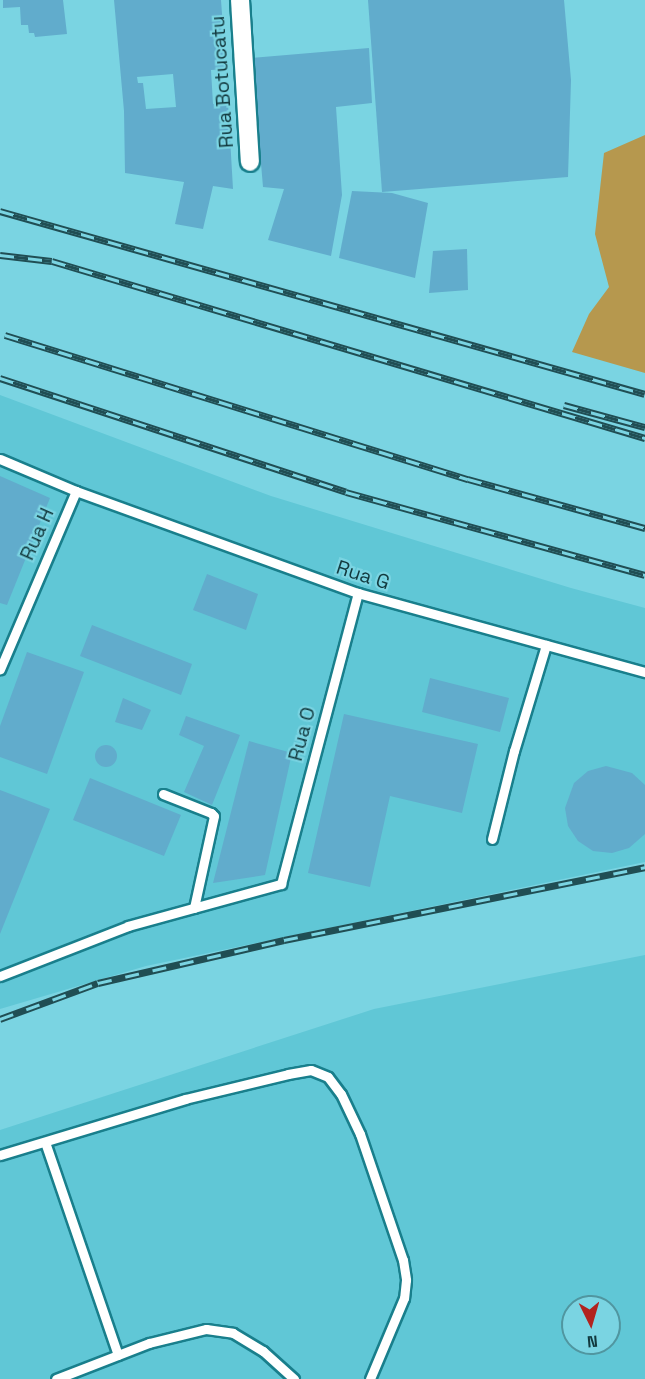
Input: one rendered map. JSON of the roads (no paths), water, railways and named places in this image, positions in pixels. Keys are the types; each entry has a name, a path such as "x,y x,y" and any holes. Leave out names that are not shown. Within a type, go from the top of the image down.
{"street":[{"name":"Rua Botucatu","path":"240,0 250,162"}],"lane":[{"name":"Rua H","path":"0,459 76,491 0,669"},
{"name":"Rua G","path":"76,491 358,593 645,672"},
{"name":"Rua O","path":"194,908 281,884 358,593"},
{"path":"492,839 509,769 546,645"},
{"path":"0,976 128,926 194,908 214,816 163,795"},
{"path":"0,1155 185,1099 288,1074 311,1070 328,1077 341,1094 360,1134 403,1260 406,1280 404,1298 370,1379"},
{"path":"45,1142 118,1355"},
{"path":"56,1379 149,1343 206,1329 233,1333 263,1351 294,1379"}],"railway":[{"path":"0,211 645,394"},
{"path":"0,255 52,261 645,438"},
{"path":"5,335 468,479 645,528"},
{"path":"0,378 346,492 645,575"},
{"path":"564,405 645,427"},
{"path":"0,1019 98,983 284,940 645,867"}]}
